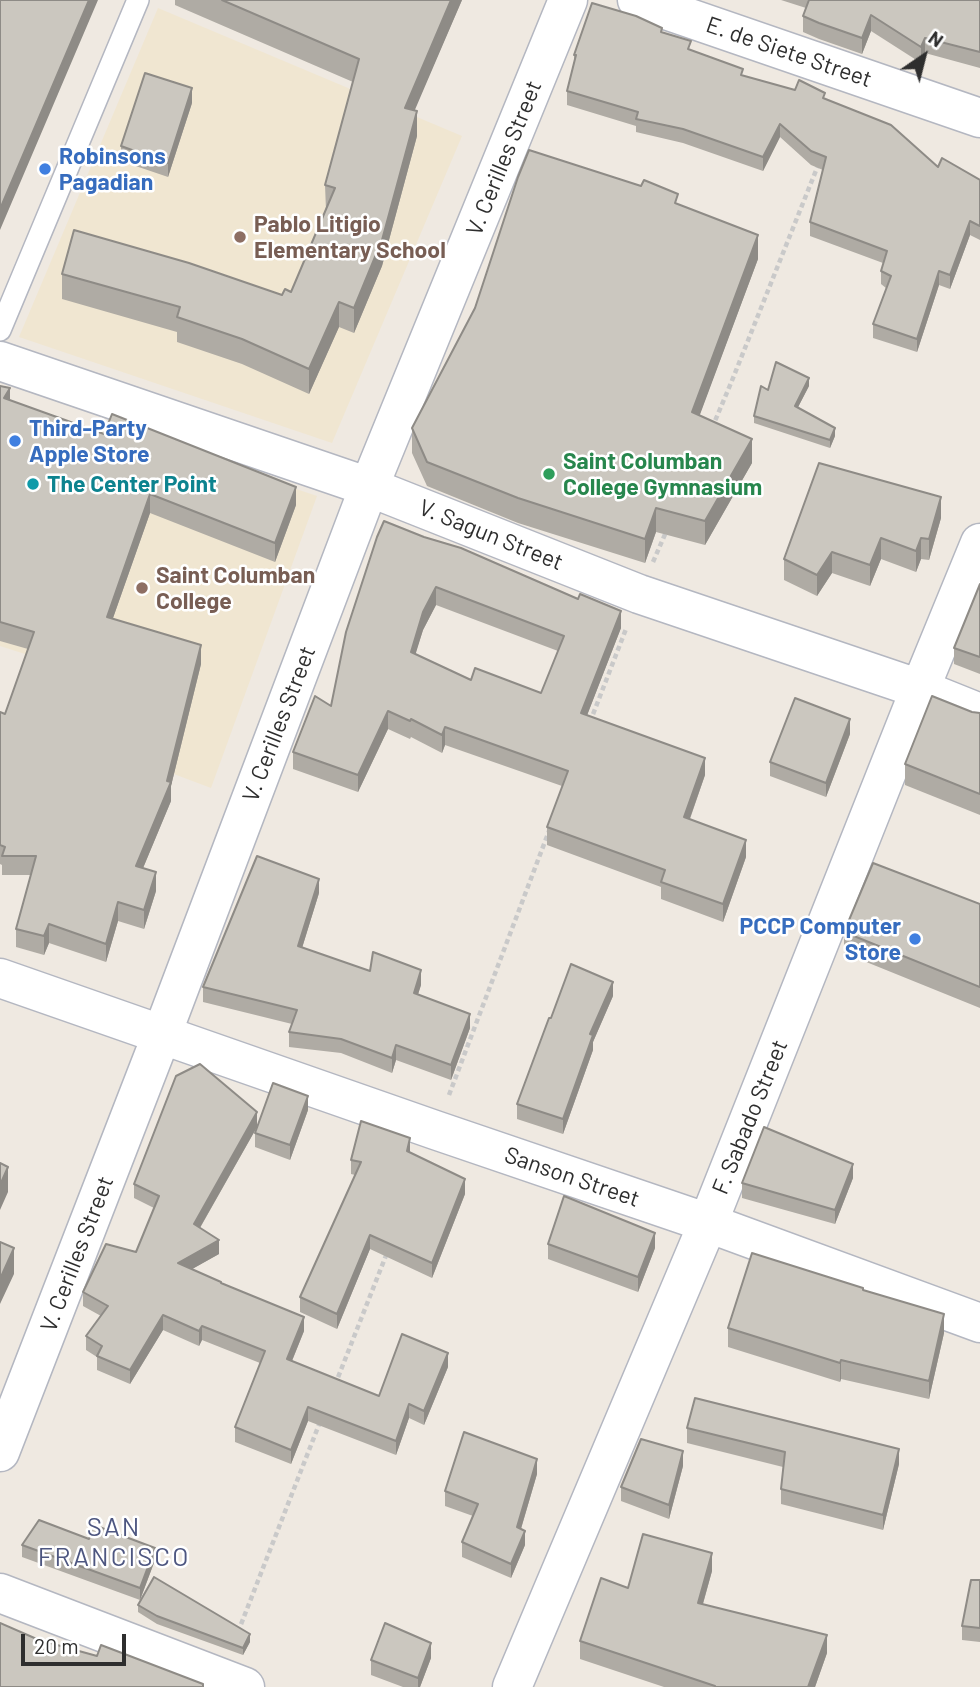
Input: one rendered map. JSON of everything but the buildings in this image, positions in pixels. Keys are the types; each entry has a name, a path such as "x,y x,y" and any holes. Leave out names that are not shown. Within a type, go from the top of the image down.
{"street":[{"name":"V. Cerilles Street","path":"0,1452 162,1034 369,486 568,0"},
{"name":"E. de Siete Street","path":"637,0 980,118"},
{"name":"V. Sagun Street","path":"0,361 369,486 639,594 920,689 980,713"},
{"name":"F. Sabado Street","path":"512,1687 708,1223 980,543"},
{"name":"Sanson Street","path":"0,978 708,1223 980,1323"},
{"path":"0,1593 232,1683"}],"lane":[{"path":"0,330 138,0"}],"path":[{"path":"710,433 823,152"},
{"path":"587,728 666,532"},
{"path":"435,1130 549,831"},
{"path":"335,1385 390,1245"},
{"path":"232,1683 325,1410"}],"shaded area":[{"name":"Pablo Litigio Elementary School","path":"158,8 462,136 332,443 19,337"},
{"name":"Saint Columban College","path":"104,425 317,496 211,788 9,712 25,654 0,646 0,508 61,530"}],"place":[{"name":"Robinsons Pagadian","path":"45,169"},
{"name":"Pablo Litigio Elementary School","path":"240,237"},
{"name":"Third-Party Apple Store","path":"15,441"},
{"name":"Saint Columban College Gymnasium","path":"549,474"},
{"name":"The Center Point","path":"33,484"},
{"name":"Saint Columban College","path":"142,588"},
{"name":"PCCP Computer Store","path":"915,939"}],"district":[{"name":"SAN FRANCISCO","path":"114,1542"}]}
